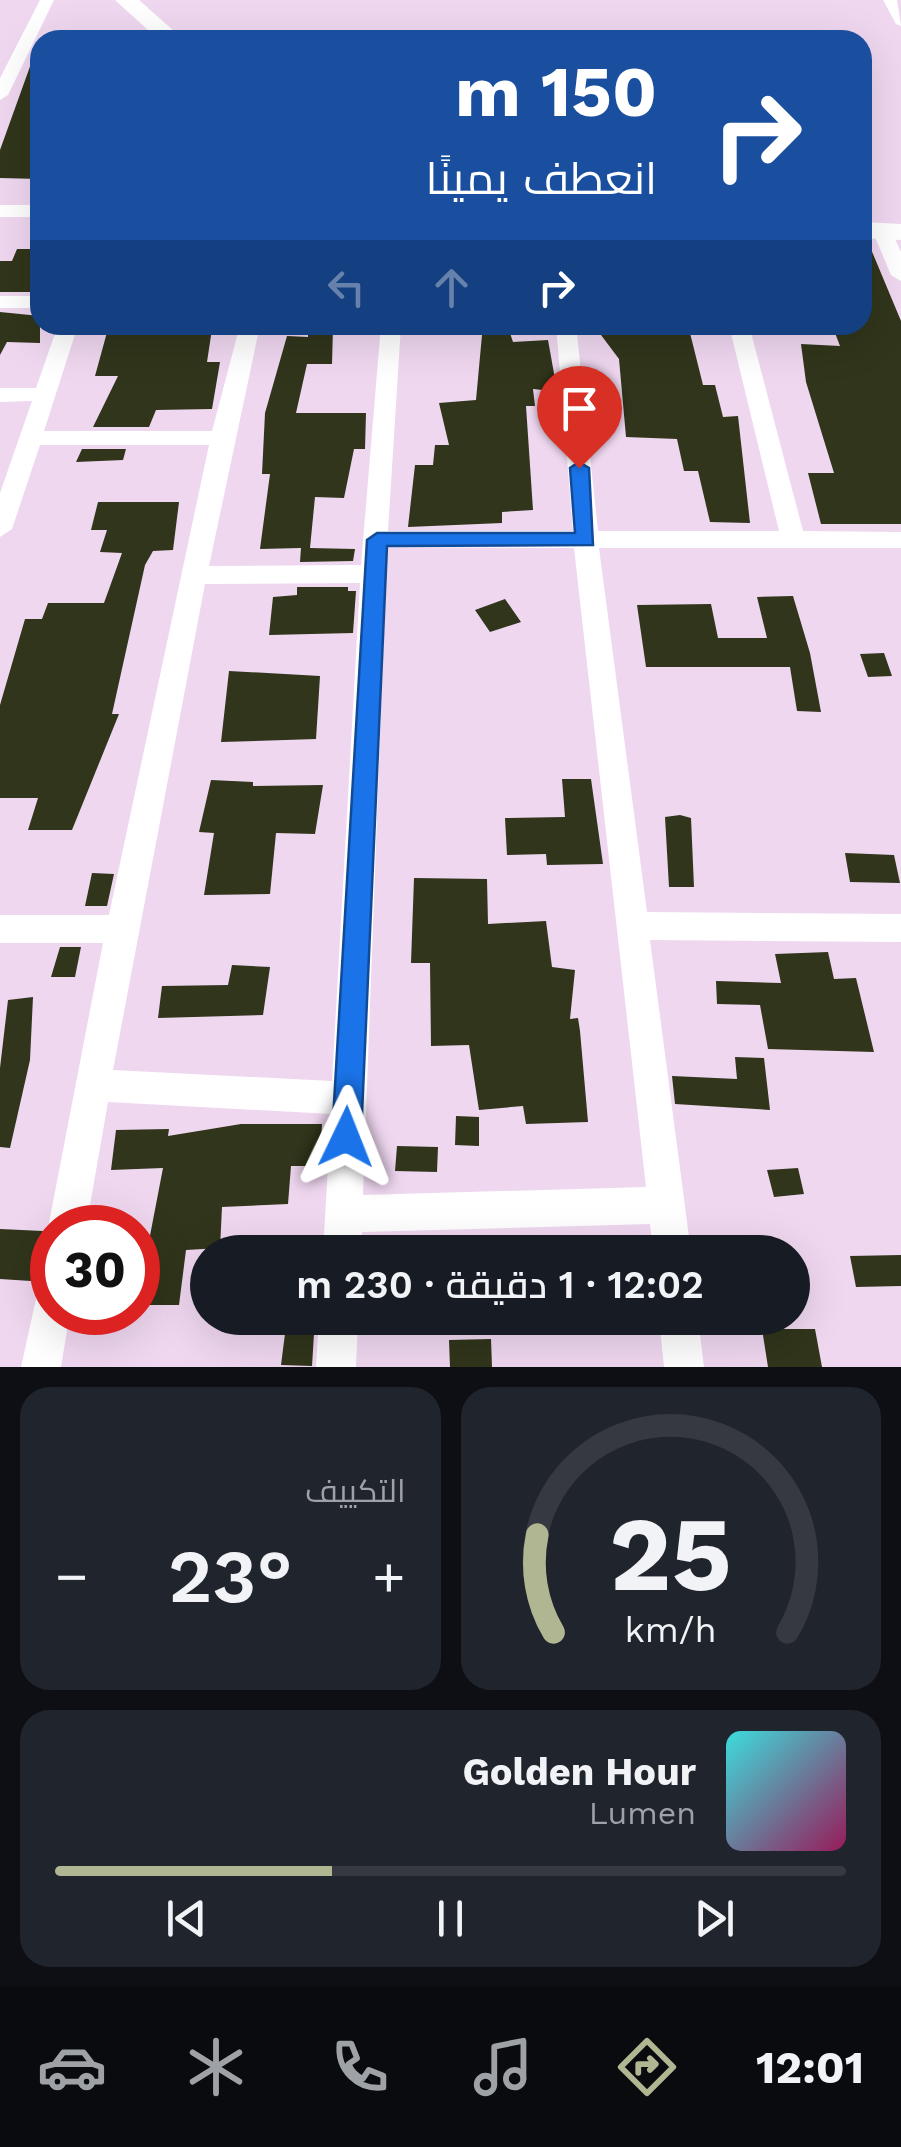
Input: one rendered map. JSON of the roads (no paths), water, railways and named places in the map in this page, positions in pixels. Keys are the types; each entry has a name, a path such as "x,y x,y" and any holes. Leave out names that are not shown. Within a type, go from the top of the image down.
{"street":[{"path":"0,95 7,60 46,0"},
{"path":"126,0 162,30"},
{"path":"890,0 901,21"},
{"path":"0,210 30,210"},
{"path":"882,231 901,276"},
{"path":"0,302 30,302"},
{"path":"0,529 65,335"},
{"path":"71,1205 122,929 198,575 222,438 248,335"},
{"path":"343,1235 373,574 390,335"},
{"path":"567,335 586,540 670,1235"},
{"path":"742,335 793,539"},
{"path":"0,394 44,394"},
{"path":"32,438 222,438"},
{"path":"377,540 901,540"},
{"path":"198,575 373,574"},
{"path":"632,926 901,928"},
{"path":"0,930 122,929"},
{"path":"94,1085 348,1098"},
{"path":"344,1214 667,1205"},
{"path":"41,1367 47,1335"},
{"path":"336,1367 337,1335"},
{"path":"681,1335 684,1367"}]}
